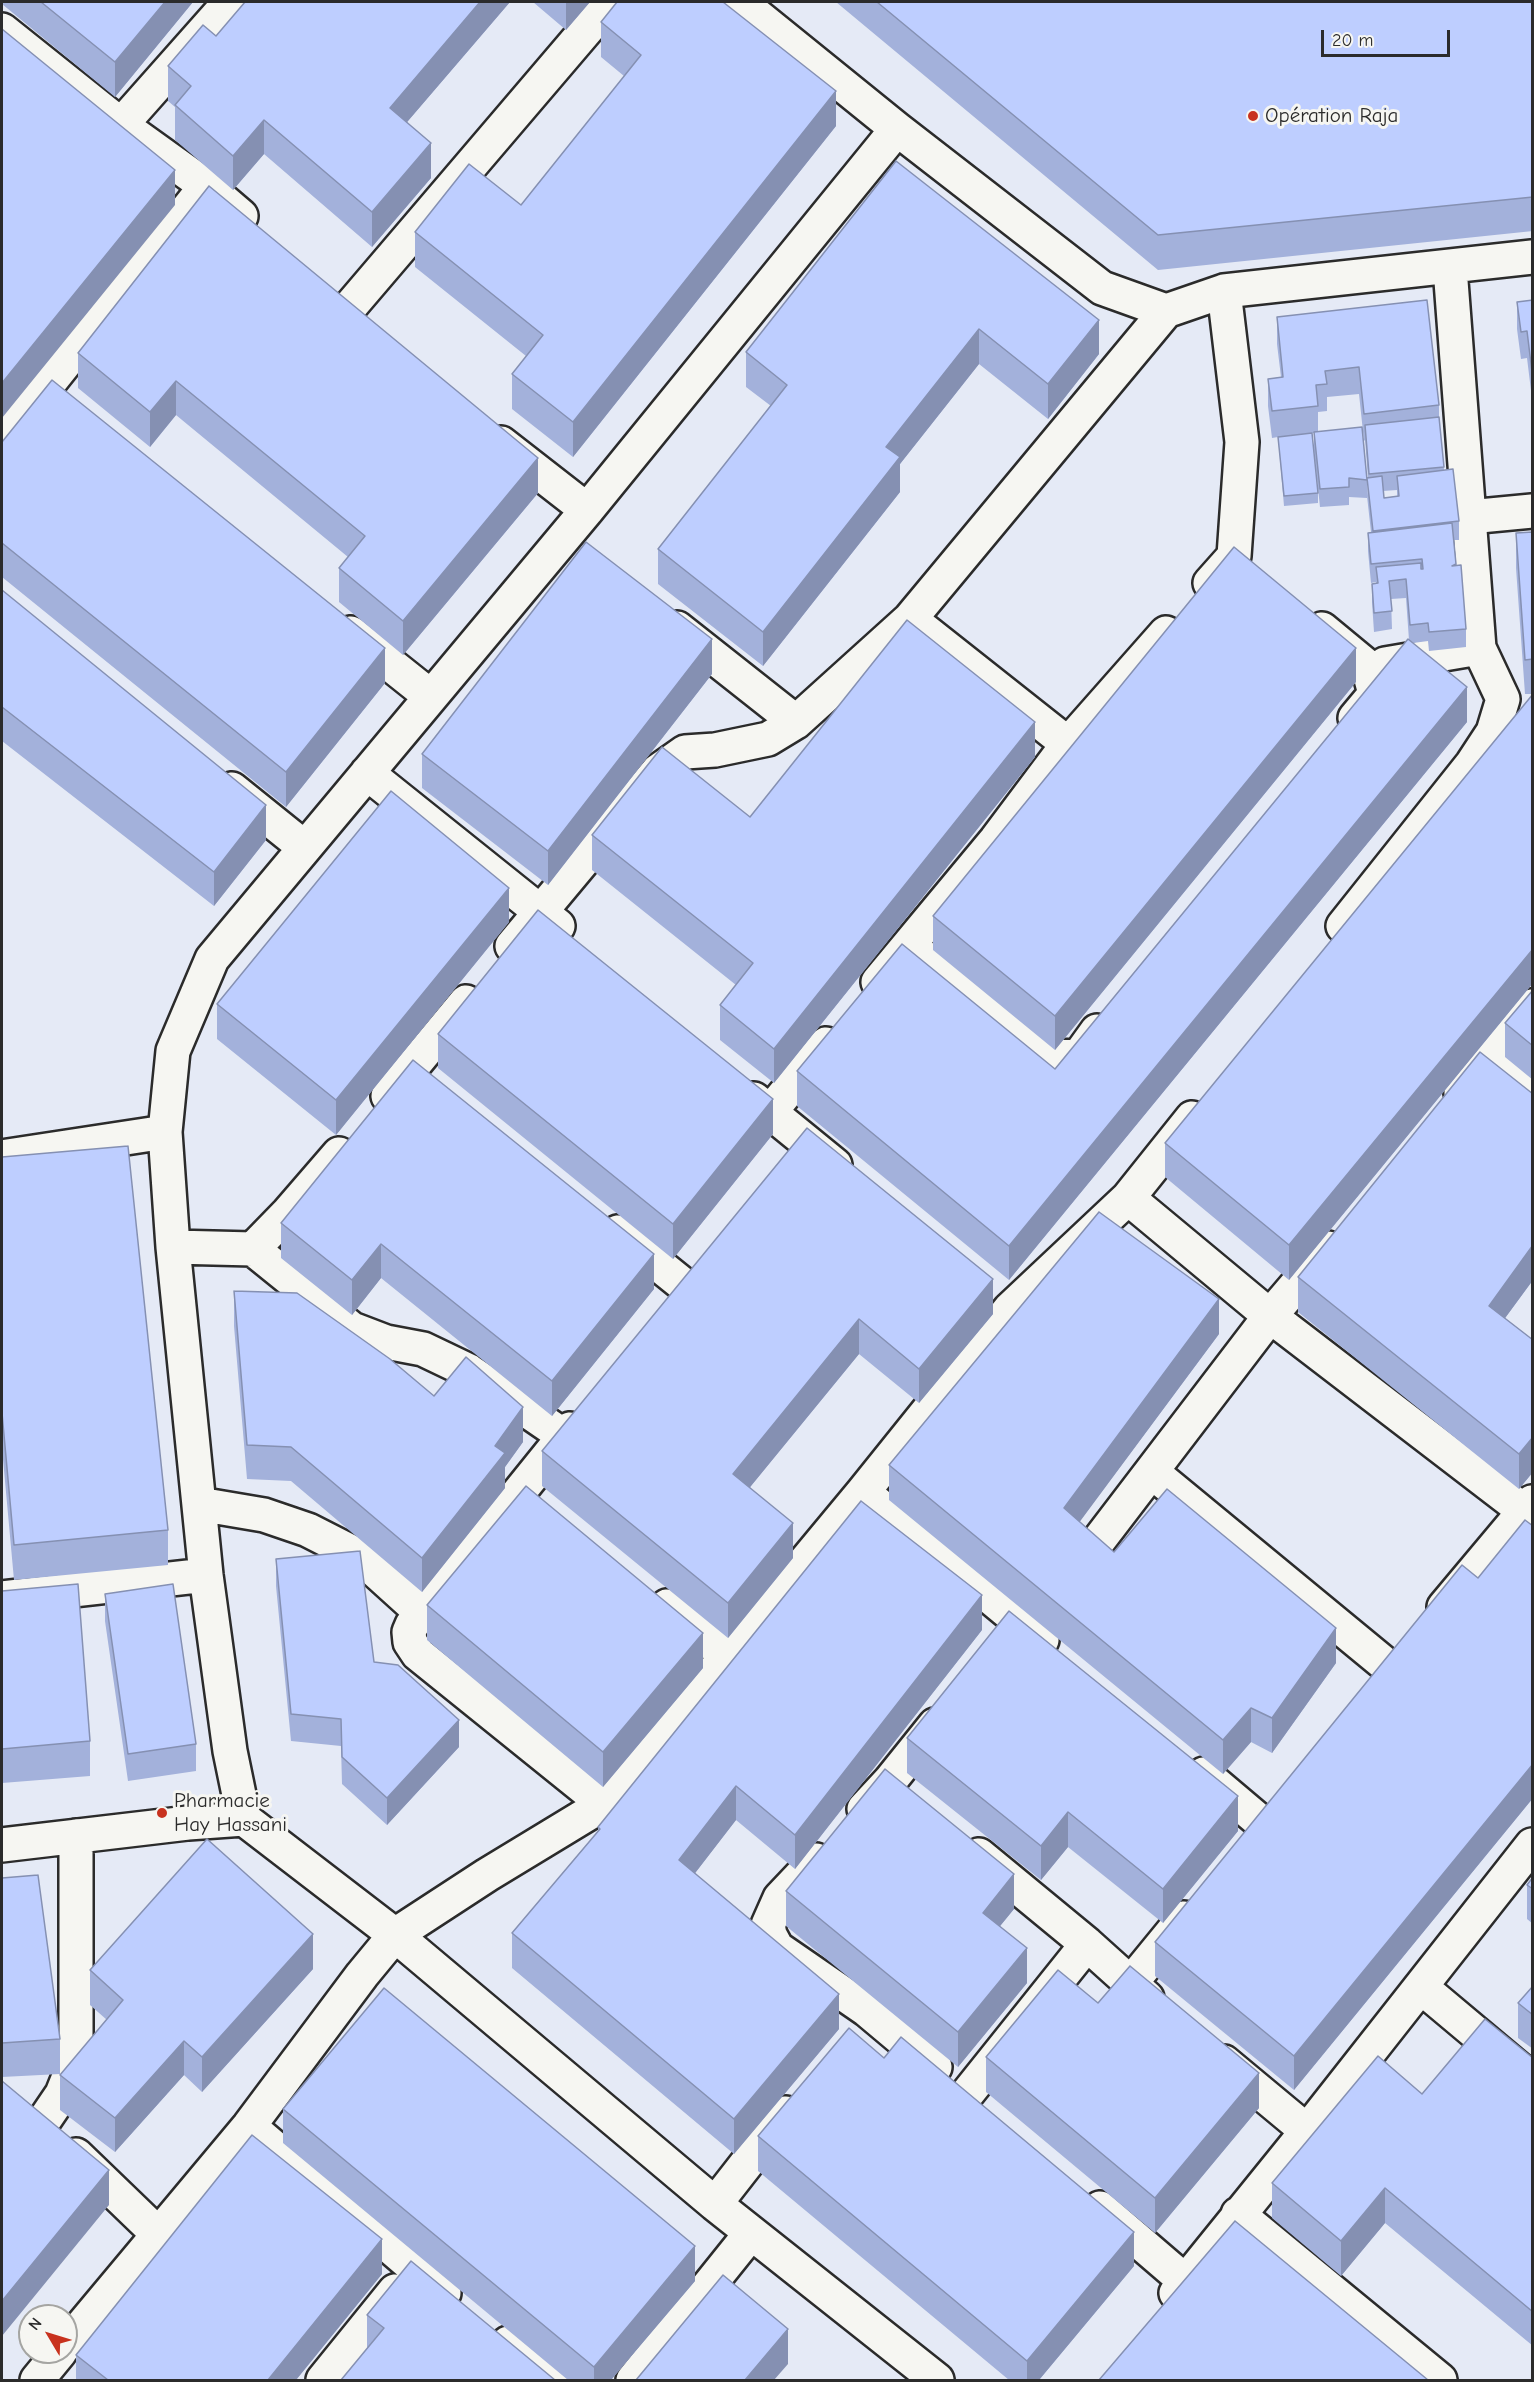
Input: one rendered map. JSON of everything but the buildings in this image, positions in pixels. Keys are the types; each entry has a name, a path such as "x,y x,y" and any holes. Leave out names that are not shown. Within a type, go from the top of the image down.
{"street":[{"path":"121,125 230,2"},
{"path":"322,285 358,316 610,2"},
{"path":"740,2 897,129 1102,288 1166,311"},
{"path":"2,30 121,125 206,186 260,232"},
{"path":"897,129 587,510 212,959 173,1051 165,1132 173,1246 206,1575 230,1751 244,1819 395,1935 715,2204 937,2380"},
{"path":"2,435 45,388 206,186"},
{"path":"253,1249 288,1213 362,1127 423,1074 492,970 658,771 685,752 715,750 768,739 796,722 910,619 1166,311 1224,291 1450,268 1533,257"},
{"path":"1326,949 1472,764 1493,732 1518,703 1479,648 1450,268"},
{"path":"770,1112 996,840 1068,744 1234,556 1242,442 1224,291"},
{"path":"45,388 73,410"},
{"path":"480,427 587,510"},
{"path":"1469,517 1533,511"},
{"path":"562,539 590,561"},
{"path":"1234,556 1260,578"},
{"path":"1295,607 1368,667 1375,694 1337,740"},
{"path":"655,612 796,722"},
{"path":"329,615 430,696"},
{"path":"910,619 1068,744"},
{"path":"1368,667 1479,648"},
{"path":"212,773 304,847"},
{"path":"368,773 541,911 576,942"},
{"path":"909,945 1035,1050 1047,1057 1079,1056 1119,1004"},
{"path":"1444,1112 1533,1006"},
{"path":"1490,1058 1533,1094"},
{"path":"734,1081 856,1182"},
{"path":"78,2331 249,2126 362,1975 395,1935 487,1875 604,1804 863,1492 1010,1309 1128,1198 1209,1097"},
{"path":"2,1157 165,1132"},
{"path":"780,1165 802,1137"},
{"path":"1128,1198 1270,1316 1530,1510 1369,1696"},
{"path":"594,1213 685,1286"},
{"path":"1099,1540 1270,1316 1346,1227"},
{"path":"173,1246 253,1249 352,1329 386,1342 423,1349 469,1371 564,1436"},
{"path":"663,1313 706,1258"},
{"path":"983,1287 1010,1309"},
{"path":"585,1410 412,1625 409,1632 410,1642 418,1654 604,1804"},
{"path":"1152,1472 1391,1669"},
{"path":"523,1486 550,1508"},
{"path":"863,1492 1064,1658"},
{"path":"199,1504 264,1515 309,1530 359,1556 422,1613"},
{"path":"2,1592 206,1575"},
{"path":"647,1590 727,1656"},
{"path":"998,1647 1019,1621"},
{"path":"955,1701 890,1781 780,1898 768,1925 777,1948 867,2010 977,2102 1087,1944"},
{"path":"1181,1756 1270,1814 1240,1850"},
{"path":"890,1781 917,1803"},
{"path":"2,1845 188,1823 244,1819"},
{"path":"953,1833 1087,1944 1165,2013"},
{"path":"76,1836 76,2041 72,2069 62,2094 31,2113 159,2235"},
{"path":"1156,2317 1307,2131 1533,1845"},
{"path":"1130,1984 1203,1894"},
{"path":"1421,1987 1533,2080"},
{"path":"845,2037 867,2010"},
{"path":"1201,2043 1307,2131"},
{"path":"715,2204 802,2091"},
{"path":"249,2126 413,2268 556,2380"},
{"path":"1076,2188 1185,2281"},
{"path":"1238,2214 1440,2380"},
{"path":"633,2380 751,2233"},
{"path":"323,2380 413,2268"},
{"path":"36,2380 50,2364"}],"place":[{"name":"Opération Raja","path":"1253,116"},
{"name":"Pharmacie Hay Hassani","path":"162,1813"}]}
